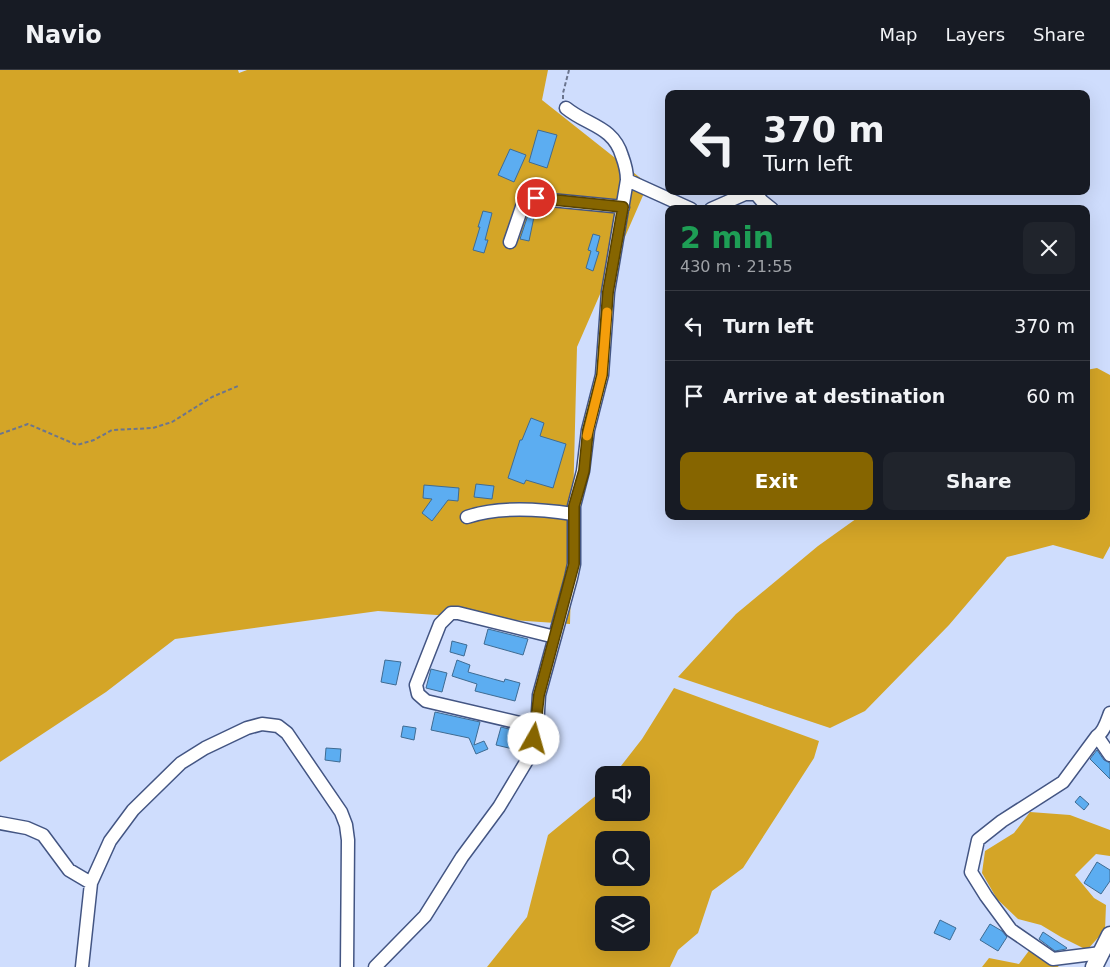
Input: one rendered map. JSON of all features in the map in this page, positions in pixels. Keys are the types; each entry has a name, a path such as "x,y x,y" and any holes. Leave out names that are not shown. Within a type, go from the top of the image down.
{"main road":[{"path":"1097,960 1110,935"}],"street":[{"path":"375,967 425,916 462,858 499,807 532,752 537,726 539,695 574,564 573,514 575,500 584,471 588,430 602,375 608,292 623,207 627,171 616,140 610,134 573,114 566,108"},
{"path":"627,180 682,205"},
{"path":"720,205 743,195"},
{"path":"757,195 767,205"},
{"path":"510,242 523,204 530,198 623,207"},
{"path":"467,517 480,512 536,510 573,514"},
{"path":"537,726 426,702 418,694 416,685 440,624 451,613 458,613 555,637"},
{"path":"1097,960 1053,959 1011,930 971,872 978,840 1002,821 1063,782 1097,736 1100,735 1110,713"},
{"path":"82,967 91,883 110,841 133,810 181,763 205,748 247,728 262,724 278,726 286,733 341,812 346,825 348,840 347,967"},
{"path":"1097,736 1110,755"},
{"path":"0,823 28,828 43,835 69,870 91,883"}],"path":[{"path":"566,108 563,101 563,93 569,70"},
{"path":"0,434 28,424 77,445 94,440 112,430 153,428 172,422 212,397 238,386"}],"shaded area":[{"path":"0,70 238,70 239,73 247,70 548,70 542,100 648,184 577,347 570,624 378,611 175,639 106,692 0,762"},
{"path":"1097,368 1110,375 1110,546 1103,559 1053,545 1007,557 949,625 865,711 830,728 678,677 736,614 818,546 854,520 1090,520 1090,369"},
{"path":"674,688 819,741 814,758 743,868 712,891 698,933 678,950 670,967 487,967 527,917 548,835 595,796 595,821 650,821 650,766 621,766 642,739"},
{"path":"1030,812 1070,815 1110,830 1110,856 1096,854 1075,875 1094,898 1106,905 1105,930 1087,950 1041,925 1018,919 997,899 982,873 985,851 1014,833"},
{"path":"1031,948 1059,967 982,967 989,958 1019,964"}],"building":[{"path":"538,130 557,135 547,168 529,162"},
{"path":"510,149 526,155 514,182 498,175"},
{"path":"536,207 529,241 520,239 530,209"},
{"path":"483,211 492,213 485,240 488,240 484,253 473,250"},
{"path":"593,234 600,236 596,251 599,252 593,271 586,268 591,251 588,250"},
{"path":"531,418 544,423 540,436 566,444 553,488 526,480 524,484 508,478 520,440 522,440"},
{"path":"476,484 494,486 492,499 474,497"},
{"path":"424,485 459,488 458,501 448,500 432,521 422,513 432,499 423,498"},
{"path":"488,629 528,639 523,655 484,644"},
{"path":"452,641 467,645 464,656 450,652"},
{"path":"385,660 401,662 396,685 381,682"},
{"path":"457,660 470,665 468,672 504,682 505,679 520,683 515,701 475,691 477,684 452,676"},
{"path":"431,669 447,673 442,692 426,688"},
{"path":"435,712 480,722 474,745 484,741 488,749 476,754 469,738 431,730"},
{"path":"403,726 416,728 414,740 401,737"},
{"path":"501,727 517,731 513,749 496,745"},
{"path":"326,748 341,749 340,762 325,760"},
{"path":"1097,750 1104,760 1110,763 1110,779 1090,759"},
{"path":"1080,796 1089,804 1084,810 1075,802"},
{"path":"1097,862 1110,870 1110,881 1101,894 1084,883"},
{"path":"940,920 956,928 950,940 934,933"},
{"path":"990,924 1002,931 1007,937 998,951 980,940"},
{"path":"1043,932 1067,948 1055,951 1039,939"}],"slow traffic":[{"path":"587,436 602,375 607,312"}],"route":[{"path":"534,739 537,726 539,695 574,564 574,506 584,471 588,430 602,375 608,292 623,207 536,198"}]}
